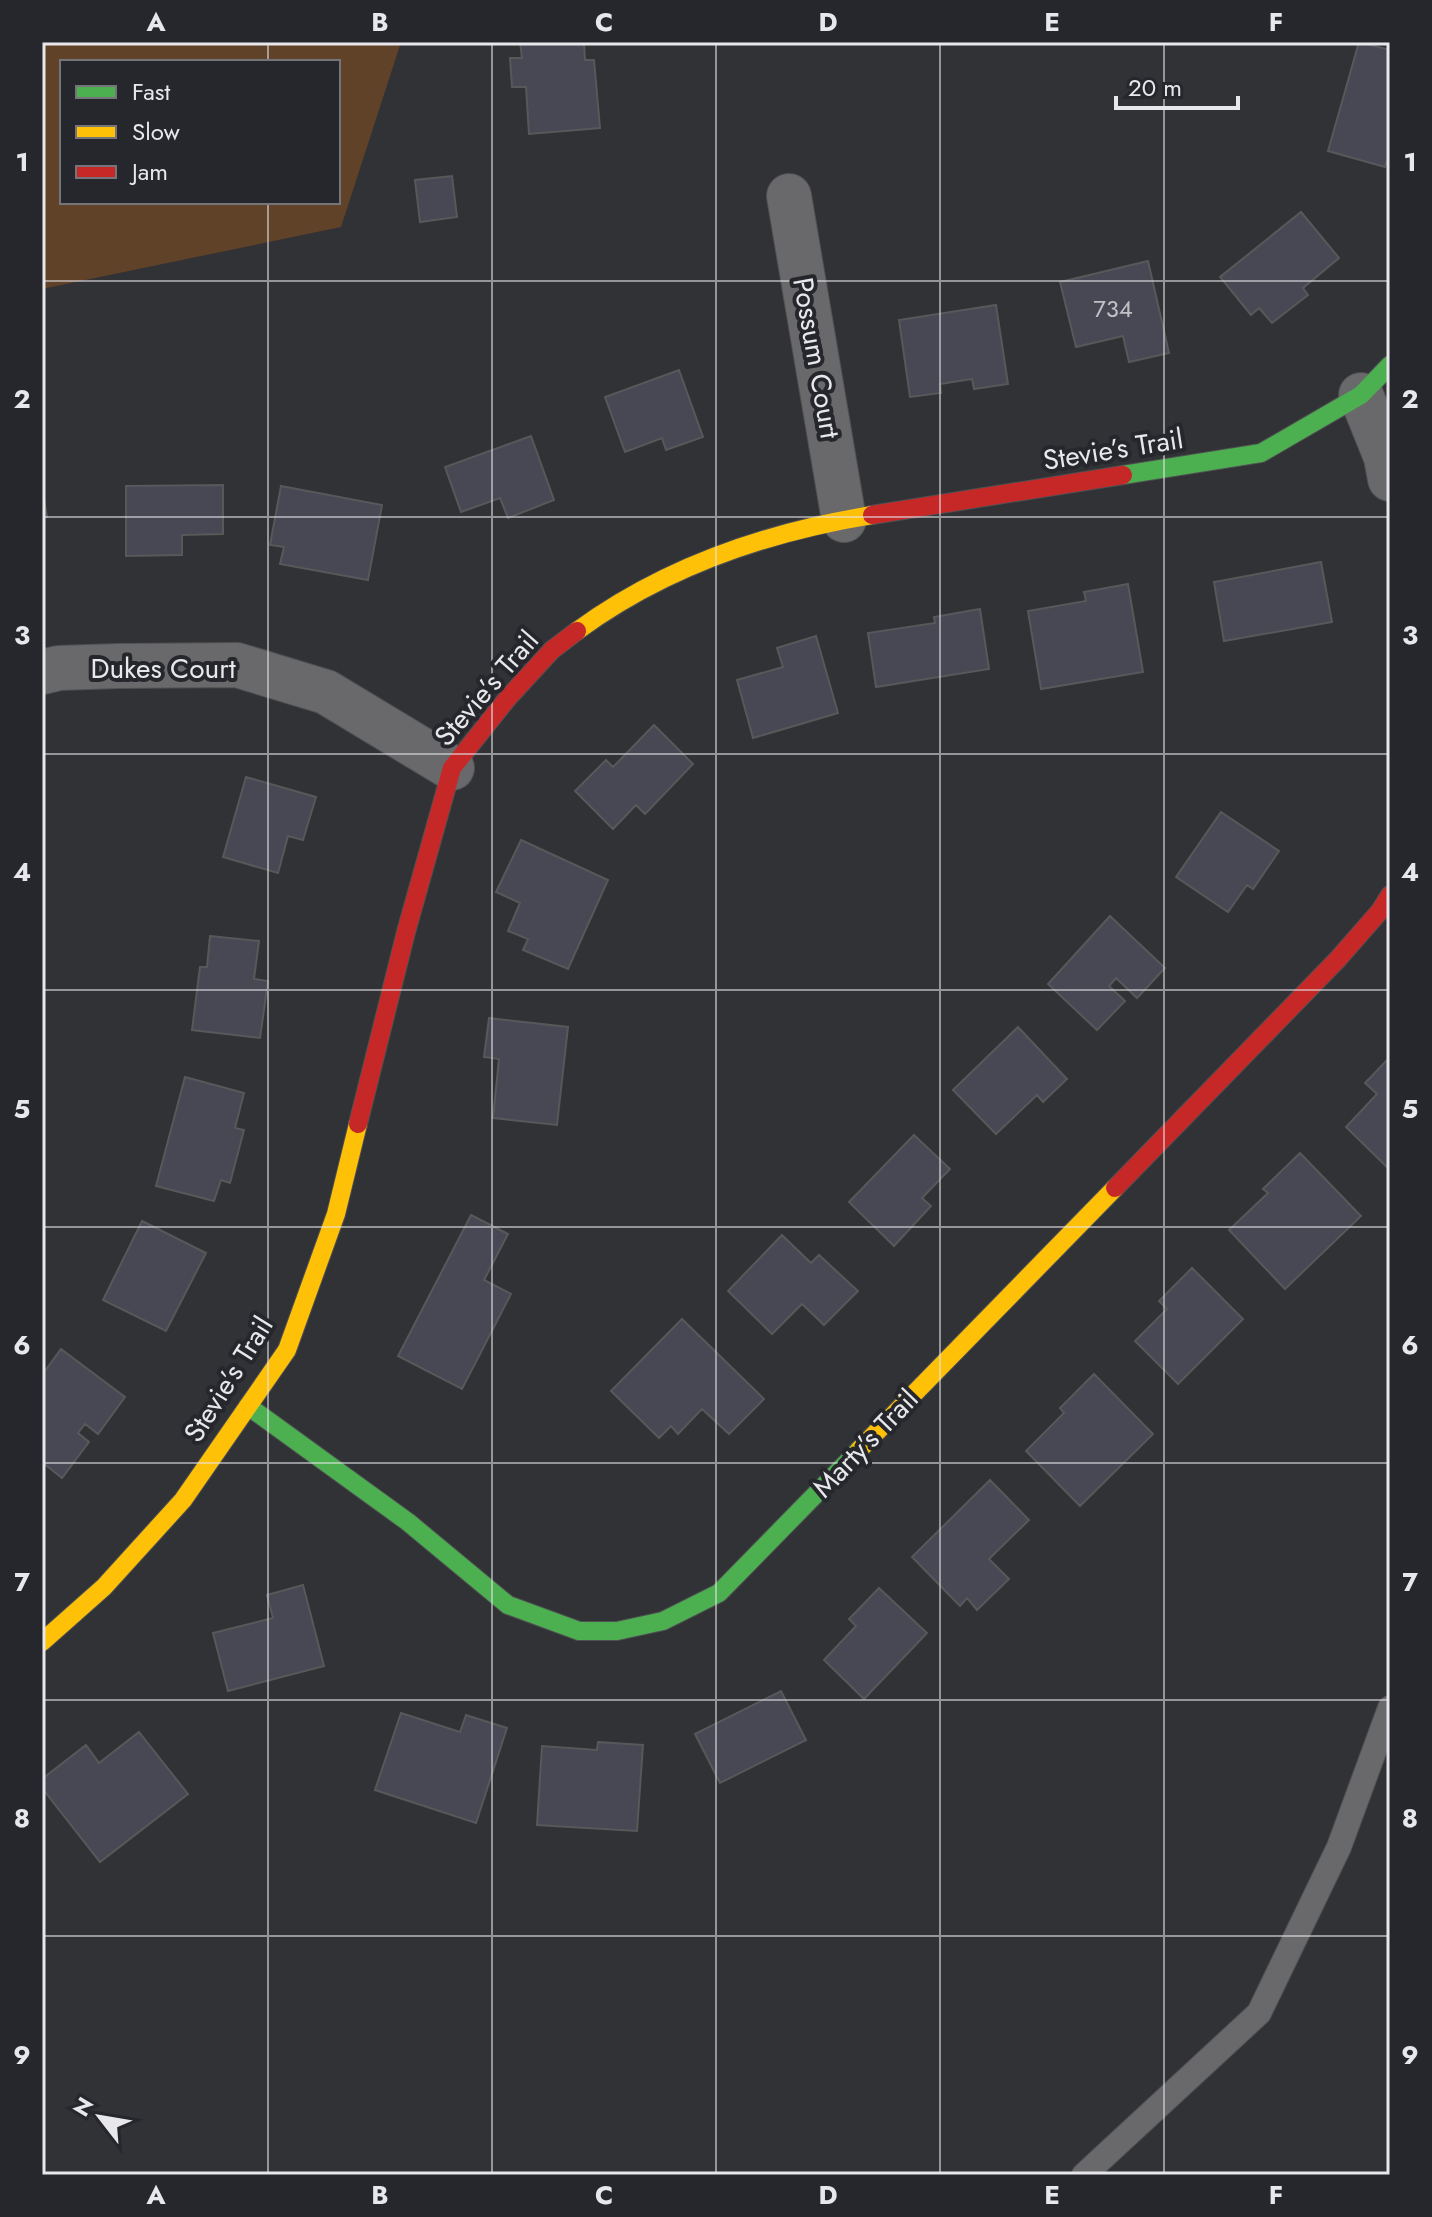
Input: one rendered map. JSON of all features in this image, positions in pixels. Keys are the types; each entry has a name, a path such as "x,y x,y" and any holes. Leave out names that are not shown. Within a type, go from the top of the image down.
{"street":[{"name":"Possum Court","path":"789,196 844,520"},
{"name":"Stevie’s Trail","path":"42,1642 104,1587 183,1500 287,1350 336,1214 406,932 452,768 507,699 552,650 613,605 684,568 736,549 844,520 1261,453 1376,380"},
{"path":"1376,380 1390,479"},
{"name":"Dukes Court","path":"42,672 59,668 237,665 326,692 452,768"},
{"name":"Marty’s Trail","path":"248,1406 408,1522 508,1605 579,1631 617,1631 663,1621 719,1593 1338,959 1390,895"}],"lane":[{"path":"1084,2175 1259,2013 1339,1847 1390,1708"}],"shaded area":[{"path":"42,42 401,42 341,227 42,289"}],"building":[{"path":"520,42 584,42 585,60 594,60 600,128 529,134 526,87 512,87 510,58 522,58"},
{"path":"1359,42 1390,50 1390,151 1385,167 1328,151"},
{"path":"452,176 457,217 420,222 415,180"},
{"path":"1301,212 1339,258 1303,288 1308,295 1272,323 1259,308 1251,315 1220,277"},
{"path":"1148,261 1169,353 1129,362 1123,336 1076,347 1060,282"},
{"path":"996,305 1008,384 974,389 972,379 940,384 941,393 910,397 899,320"},
{"path":"679,370 703,437 666,450 662,438 625,452 605,397"},
{"path":"531,436 554,500 508,518 500,498 461,512 445,467"},
{"path":"223,485 223,534 182,535 182,555 126,556 126,486"},
{"path":"281,486 382,505 368,580 280,564 284,547 270,545"},
{"path":"42,487 47,517 42,518"},
{"path":"1321,562 1332,622 1224,641 1214,582"},
{"path":"1128,584 1143,672 1041,689 1028,611 1086,601 1084,592"},
{"path":"980,609 989,669 876,687 868,633 935,623 934,617"},
{"path":"816,636 838,713 753,738 737,680 783,667 777,648"},
{"path":"654,725 693,764 645,814 636,805 613,829 575,791 606,760 613,767"},
{"path":"246,777 316,797 303,840 288,836 278,873 223,857"},
{"path":"1221,812 1279,851 1253,889 1247,885 1228,912 1176,877"},
{"path":"521,840 608,880 568,969 523,950 528,939 508,931 520,903 496,892"},
{"path":"1110,916 1165,968 1137,998 1116,978 1109,986 1125,1001 1097,1030 1048,984"},
{"path":"210,936 259,941 254,979 268,981 260,1038 192,1030 200,967 207,967"},
{"path":"489,1018 568,1027 557,1125 493,1118 499,1059 484,1057"},
{"path":"1018,1027 1067,1079 1043,1102 1037,1095 996,1134 953,1090"},
{"path":"1390,1057 1390,1170 1346,1127 1377,1094 1365,1083"},
{"path":"185,1077 244,1093 235,1128 244,1130 230,1183 221,1180 214,1201 156,1186"},
{"path":"914,1135 950,1169 922,1198 931,1206 894,1246 849,1202"},
{"path":"1300,1153 1361,1216 1285,1289 1229,1230 1268,1193 1263,1189"},
{"path":"471,1215 508,1234 484,1280 511,1294 462,1389 398,1356"},
{"path":"142,1221 206,1253 166,1331 103,1300"},
{"path":"782,1235 811,1263 819,1255 858,1291 824,1325 802,1304 772,1334 728,1291"},
{"path":"1192,1268 1243,1319 1178,1384 1135,1341 1167,1309 1159,1301"},
{"path":"682,1319 764,1399 729,1434 702,1409 678,1434 671,1426 659,1438 611,1391"},
{"path":"61,1349 125,1397 98,1434 85,1424 78,1433 89,1442 62,1478 42,1462 42,1375"},
{"path":"1094,1374 1153,1434 1080,1506 1026,1451 1064,1413 1060,1408"},
{"path":"990,1480 1029,1520 989,1559 1009,1579 977,1610 967,1598 960,1606 912,1557"},
{"path":"303,1585 324,1666 228,1691 213,1633 273,1618 267,1595"},
{"path":"879,1588 927,1633 864,1699 824,1660 856,1626 849,1619"},
{"path":"781,1691 806,1740 720,1783 695,1734"},
{"path":"401,1713 460,1732 466,1715 507,1728 476,1823 375,1790"},
{"path":"139,1732 188,1794 100,1862 42,1788 42,1779 86,1745 99,1763"},
{"path":"598,1742 643,1745 637,1831 537,1825 542,1746 597,1750"}],"traffic: fast":[{"path":"1123,475 1261,453 1361,395 1390,365"},
{"path":"248,1406 408,1522 508,1605 579,1631 617,1631 663,1621 719,1593 859,1450"}],"traffic: slow":[{"path":"577,631 645,589 717,556 794,531 872,515"},
{"path":"42,1642 104,1587 183,1500 287,1350 336,1214 358,1124"},
{"path":"859,1450 1115,1188"}],"traffic: jam":[{"path":"872,515 1123,475"},
{"path":"358,1124 406,932 452,768 507,699 552,650 577,631"},
{"path":"1115,1188 1338,959 1390,895"}]}
